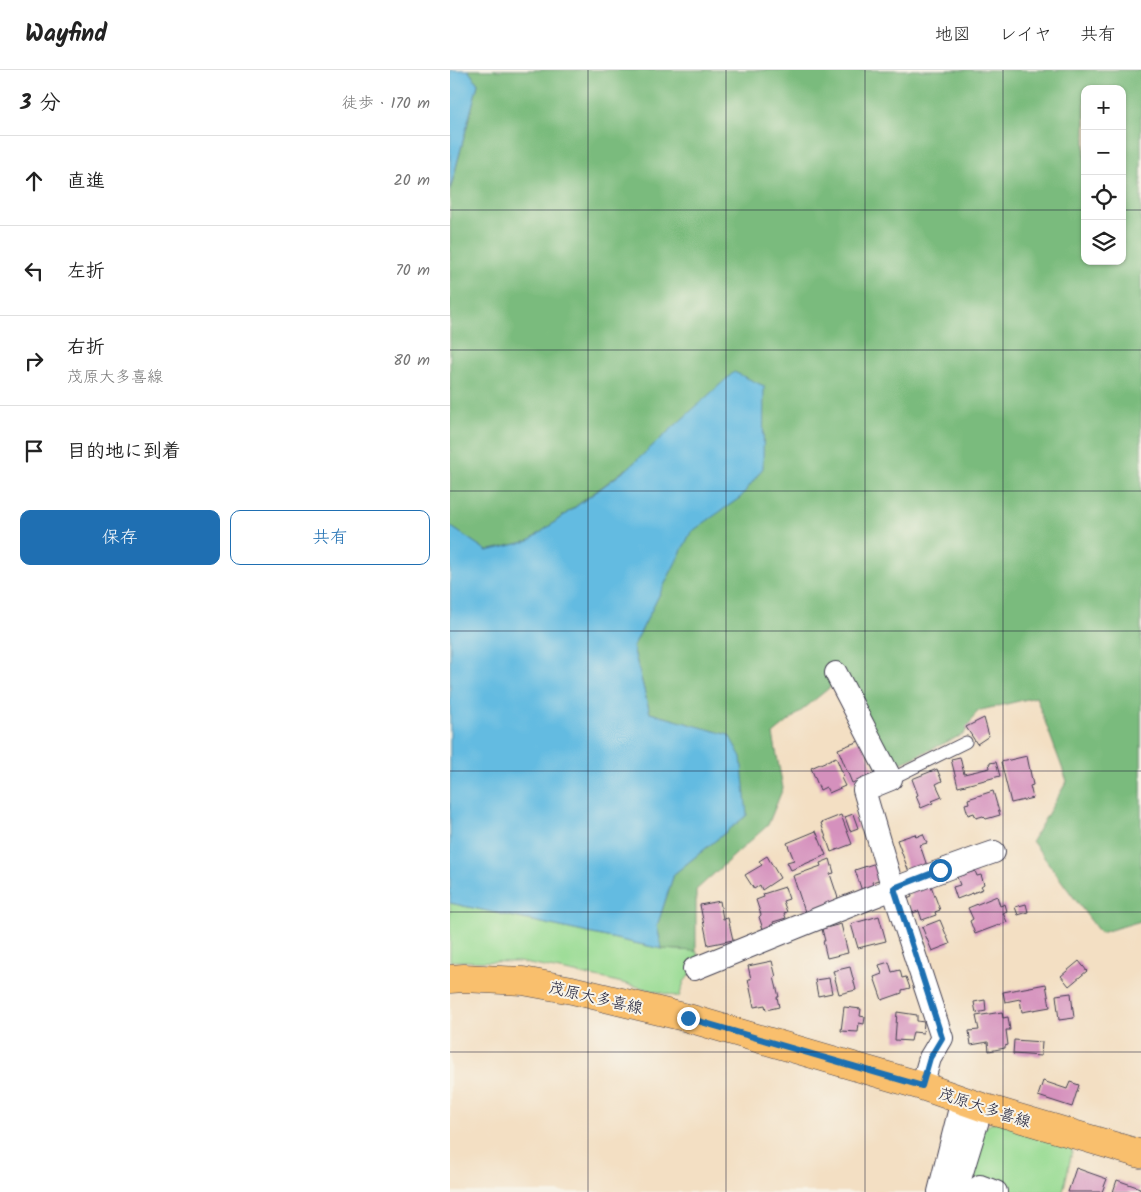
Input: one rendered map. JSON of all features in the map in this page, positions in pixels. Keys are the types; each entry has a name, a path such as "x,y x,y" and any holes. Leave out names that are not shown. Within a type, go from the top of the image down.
{"main road":[{"name":"茂原大多喜線","path":"450,979 522,981 572,990 688,1018 922,1086 972,1104 1141,1154"}],"street":[{"path":"836,673 891,779 864,790 942,1038 930,1058 922,1086"},
{"path":"694,969 940,870 994,852"},
{"path":"939,1192 972,1104"},
{"path":"956,1192 972,1104"},
{"path":"978,1192 980,1186 996,1192"}],"lane":[{"path":"891,779 966,742"}],"green space":[{"path":"468,70 1141,70 1141,921 1100,933 1032,841 1067,781 1036,697 977,711 964,734 880,773 834,684 773,734 783,788 768,825 696,890 696,951 662,949 657,926 674,874 747,815 729,736 650,713 633,647 691,531 741,497 626,469 529,541 487,551 450,526 450,191 478,84"},
{"path":"450,903 662,949 696,951 701,960 684,982 679,997 606,979 519,962 450,961"},
{"path":"998,1120 1074,1143 1063,1192 1015,1192 972,1177 983,1128"}],"water":[{"path":"450,70 468,70 478,84 450,190"},
{"path":"734,372 764,386 763,468 741,497 691,532 633,647 650,713 729,735 741,757 747,815 674,874 657,926 662,949 450,903 450,526 487,551 529,541 627,469"}],"building":[{"path":"984,718 989,736 977,744 966,727"},
{"path":"862,740 875,773 852,783 838,749"},
{"path":"1027,756 1033,785 1030,786 1033,798 1011,803 1001,762"},
{"path":"836,757 844,777 841,778 845,786 829,793 826,787 820,790 811,768"},
{"path":"960,757 964,774 990,768 989,763 996,762 1000,776 958,787 951,759"},
{"path":"937,769 942,781 936,784 942,797 921,808 912,779"},
{"path":"993,791 1000,815 986,819 983,816 976,818 974,813 968,815 965,804 969,803 968,799"},
{"path":"853,814 858,828 850,831 845,817"},
{"path":"841,815 852,844 831,852 821,823"},
{"path":"816,831 826,855 791,870 787,862 794,860 787,843"},
{"path":"915,834 916,837 923,834 927,843 920,845 927,866 909,872 897,840"},
{"path":"767,856 780,878 762,890 760,885 754,889 745,875 762,865 759,861"},
{"path":"830,859 834,873 830,874 839,901 805,912 793,876 821,866 820,863"},
{"path":"876,863 882,879 872,882 874,887 862,891 855,870"},
{"path":"975,871 977,876 981,875 984,884 981,886 983,889 957,899 953,887 960,885 957,877"},
{"path":"930,883 940,910 935,912 936,915 922,920 919,911 912,913 907,899 912,897 910,890"},
{"path":"785,887 789,899 783,901 787,912 784,913 786,918 773,922 774,926 763,929 756,900 764,897 763,894"},
{"path":"997,896 1000,906 1005,904 1007,911 1003,913 1007,922 975,934 970,921 973,919 968,908"},
{"path":"720,901 723,919 728,918 733,940 708,945 700,905"},
{"path":"1026,904 1028,912 1018,915 1015,907"},
{"path":"879,916 886,941 858,948 851,924"},
{"path":"940,920 950,944 932,951 922,927"},
{"path":"841,924 848,953 827,958 822,929"},
{"path":"772,961 776,977 774,977 779,997 777,997 779,1007 766,1010 765,1005 754,1007 748,979 751,979 748,966"},
{"path":"1079,961 1087,971 1069,986 1061,976"},
{"path":"889,962 892,972 900,970 902,978 906,977 910,988 882,1000 874,977 882,974 879,965"},
{"path":"850,967 856,990 839,994 833,971"},
{"path":"829,978 832,993 818,996 815,980"},
{"path":"1046,984 1050,1007 1022,1012 1020,999 1005,1002 1003,992"},
{"path":"1071,993 1074,1018 1059,1020 1056,995"},
{"path":"985,1000 986,1011 976,1013 974,1002"},
{"path":"844,1007 861,1009 860,1016 865,1017 864,1024 859,1023 858,1032 841,1031"},
{"path":"897,1012 917,1015 917,1021 924,1022 923,1033 913,1032 911,1041 895,1040"},
{"path":"1002,1012 1003,1018 1008,1017 1010,1030 1006,1030 1008,1045 1005,1048 989,1051 988,1042 971,1045 969,1031 979,1030 976,1016"},
{"path":"1014,1040 1042,1042 1041,1056 1013,1054"},
{"path":"1043,1081 1067,1089 1070,1082 1079,1085 1072,1107 1038,1096"},
{"path":"1076,1168 1107,1179 1102,1192 1068,1192"},
{"path":"1117,1180 1140,1188 1139,1192 1113,1192"}],"route":[{"path":"688,1018 922,1086 930,1058 942,1038 894,888 940,870"}]}
